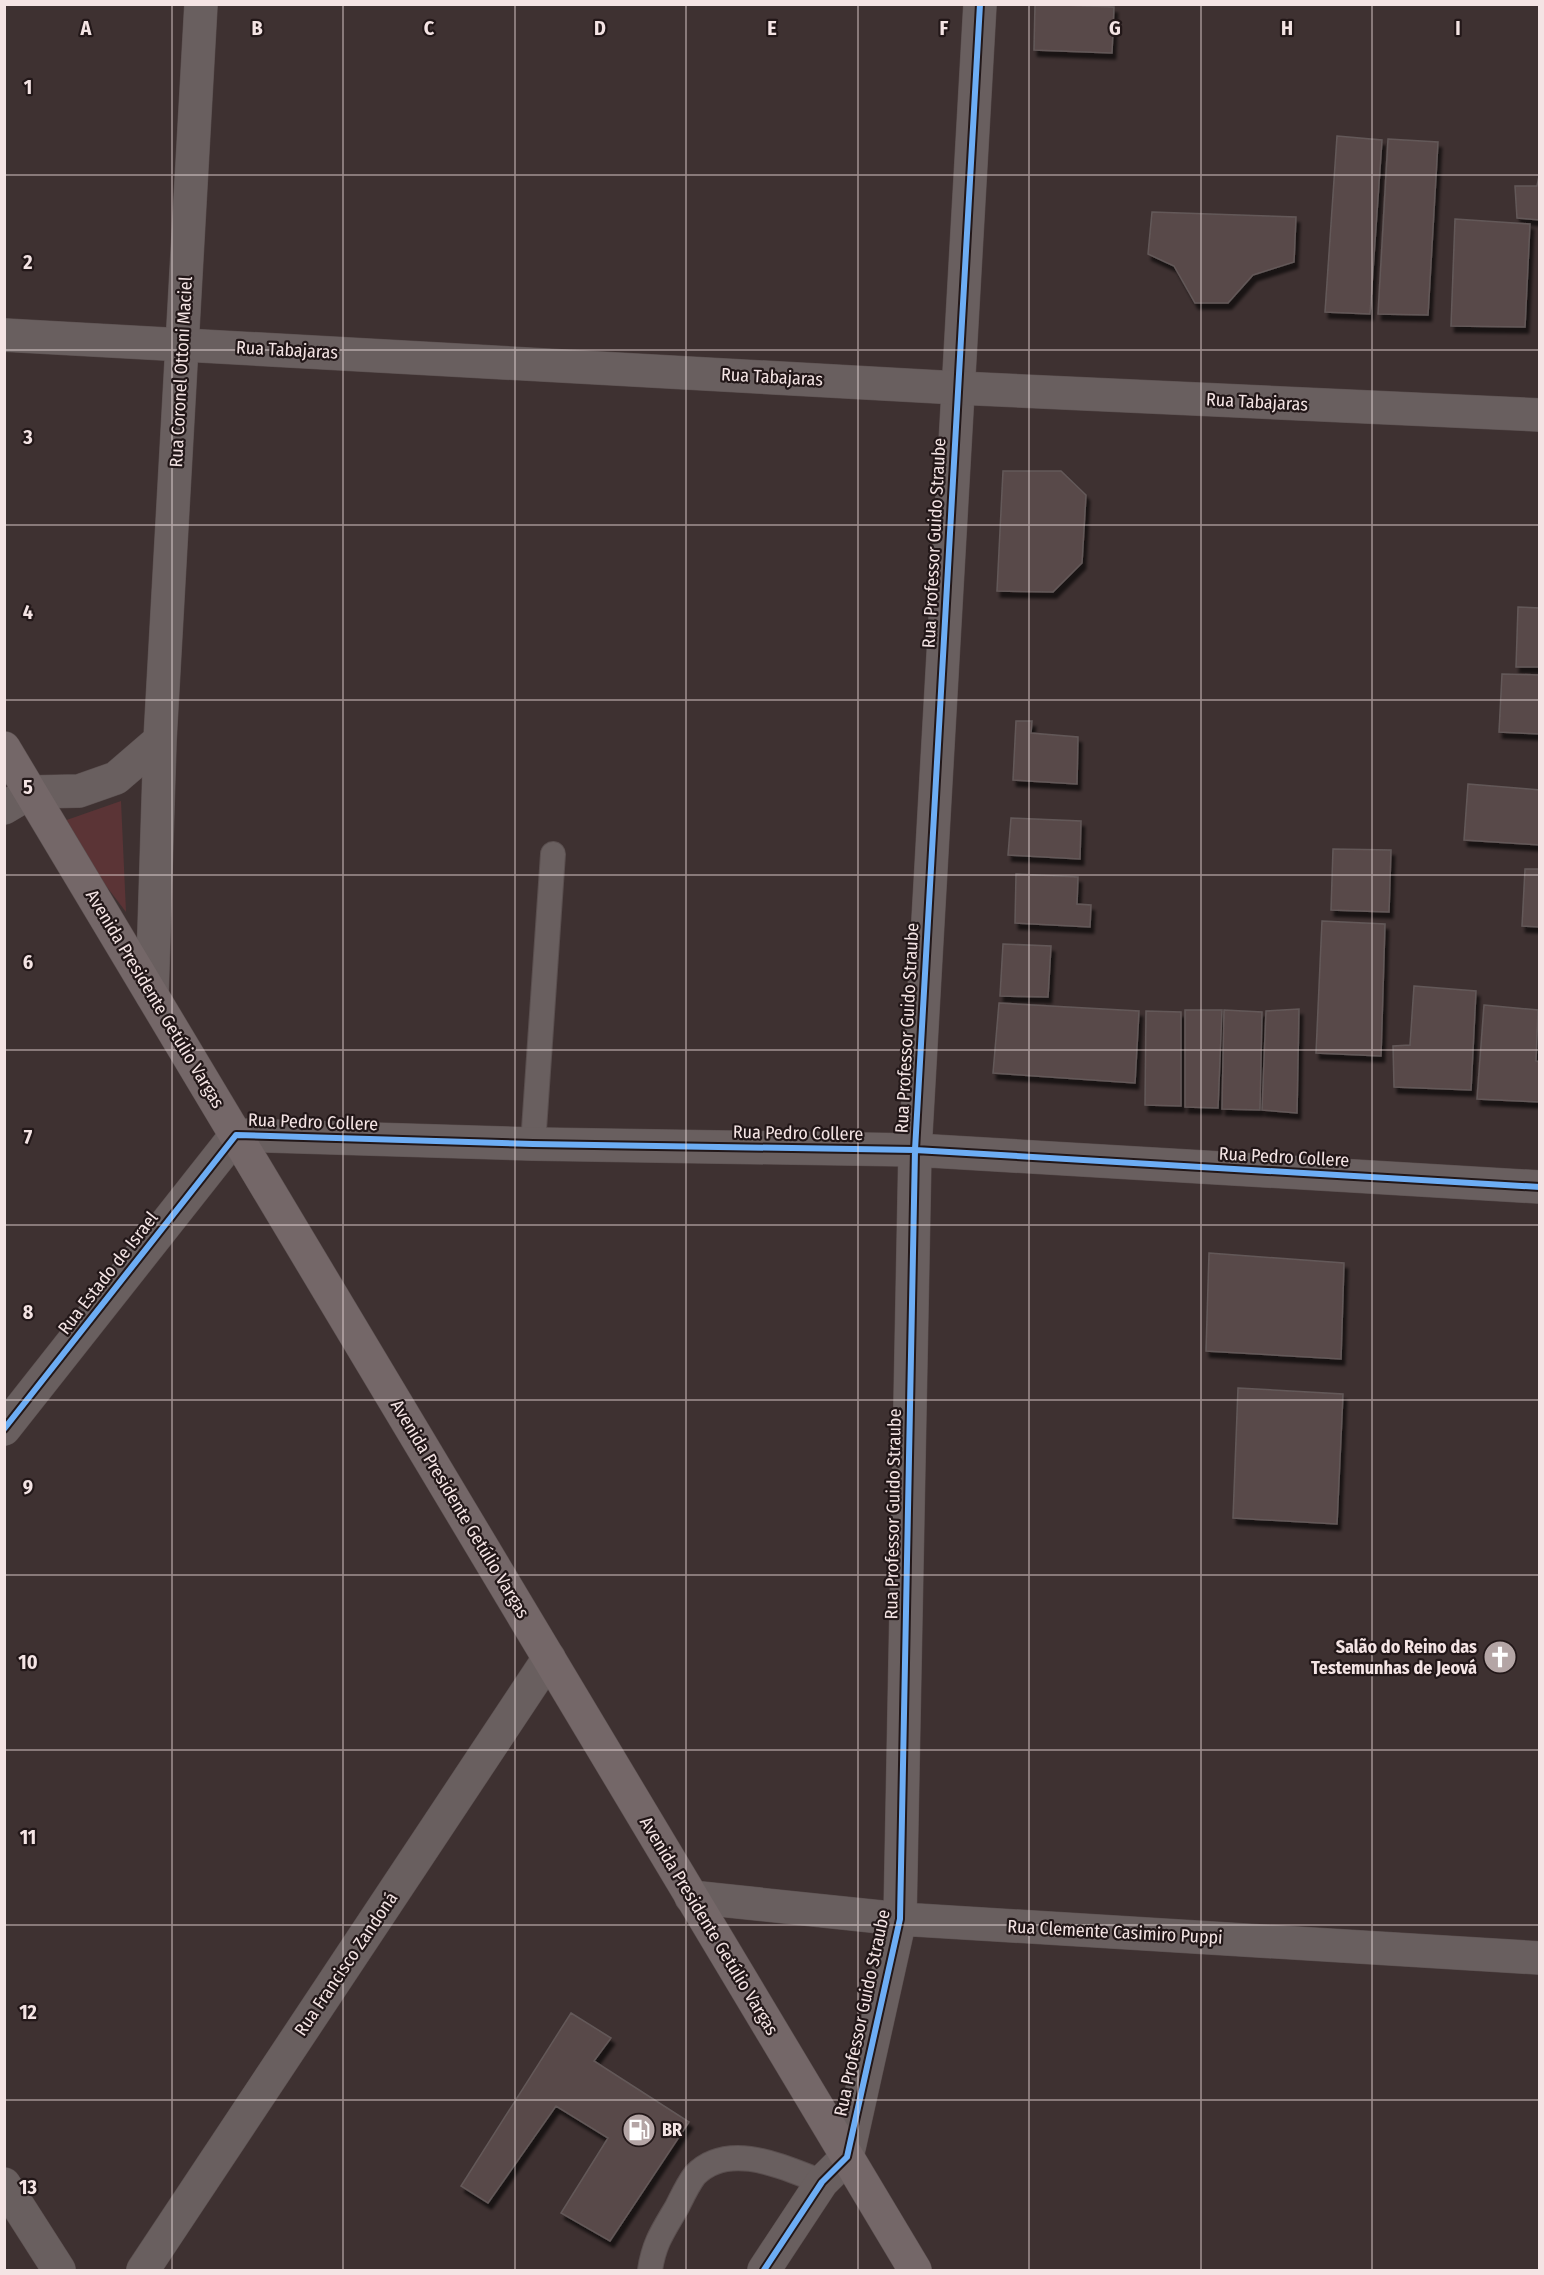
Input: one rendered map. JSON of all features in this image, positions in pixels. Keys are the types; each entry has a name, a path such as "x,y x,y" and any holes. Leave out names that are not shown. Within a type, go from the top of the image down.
{"main road":[{"name":"Avenida Presidente Getúlio Vargas","path":"4,748 18,800 152,994 915,2271"}],"street":[{"name":"Rua Coronel Ottoni Maciel","path":"152,994 160,740 201,4"},
{"name":"Rua Professor Guido Straube","path":"847,2157 900,1919 915,1150 980,4"},
{"name":"Rua Tabajaras","path":"4,335 958,388 1539,415"},
{"path":"18,800 79,791 116,778 160,740"},
{"name":"Rua Pedro Collere","path":"236,1135 533,1144 915,1150 1539,1187"},
{"name":"Rua Estado de Israel","path":"4,1429 236,1135"},
{"name":"Rua Francisco Zandoná","path":"143,2271 549,1658"},
{"name":"Rua Clemente Casimiro Puppi","path":"691,1897 900,1919 1539,1958"},
{"path":"764,2271 822,2182 847,2157"},
{"path":"4,2184 60,2271"}],"lane":[{"path":"533,1144 553,854"},
{"path":"650,2271 653,2248 694,2176 711,2163 737,2159 768,2162 822,2182"}],"shaded area":[{"path":"121,801 126,912 58,823"}],"building":[{"path":"1035,4 1114,7 1112,53 1034,50"},
{"path":"1337,136 1382,140 1370,314 1325,312"},
{"path":"1388,139 1438,142 1428,315 1378,314"},
{"path":"1540,171 1540,220 1517,218 1515,186 1537,186"},
{"path":"1152,212 1296,217 1294,262 1253,275 1228,303 1195,303 1174,266 1148,254"},
{"path":"1455,219 1530,224 1525,327 1451,326"},
{"path":"1003,471 1061,471 1086,495 1082,563 1053,592 997,591"},
{"path":"1518,607 1540,608 1540,667 1516,667"},
{"path":"1502,674 1540,675 1540,734 1499,732"},
{"path":"1016,721 1032,721 1031,733 1078,737 1077,784 1013,780"},
{"path":"1468,784 1540,790 1540,845 1464,840"},
{"path":"1011,818 1081,821 1080,859 1008,855"},
{"path":"1333,849 1391,850 1389,912 1331,910"},
{"path":"1525,869 1540,869 1540,927 1522,926"},
{"path":"1016,874 1078,877 1077,904 1091,905 1090,927 1015,923"},
{"path":"1322,921 1385,924 1381,1056 1316,1053"},
{"path":"1003,944 1051,946 1048,997 1000,996"},
{"path":"1414,986 1476,991 1471,1090 1394,1087 1393,1046 1410,1045"},
{"path":"999,1003 1139,1011 1135,1083 993,1073"},
{"path":"1484,1005 1538,1010 1536,1061 1540,1062 1540,1102 1477,1099"},
{"path":"1299,1009 1297,1113 1262,1110 1266,1011"},
{"path":"1185,1010 1222,1010 1218,1108 1185,1107"},
{"path":"1224,1010 1262,1012 1260,1110 1222,1109"},
{"path":"1146,1011 1181,1012 1181,1106 1145,1105"},
{"path":"1209,1253 1344,1263 1341,1359 1206,1351"},
{"path":"1238,1388 1343,1394 1337,1524 1233,1518"},
{"name":"BR","path":"571,2013 611,2038 594,2061 689,2122 610,2241 561,2213 608,2138 556,2106 488,2203 461,2186"}],"cycle path":[{"path":"764,2270 822,2182 847,2157 900,1919 915,1150 980,4"},
{"path":"4,1429 236,1135 533,1144 915,1150 1540,1187"}],"place":[{"name":"Salão do Reino das Testemunhas de Jeová","path":"1500,1657"},
{"name":"BR","path":"639,2130"}]}
